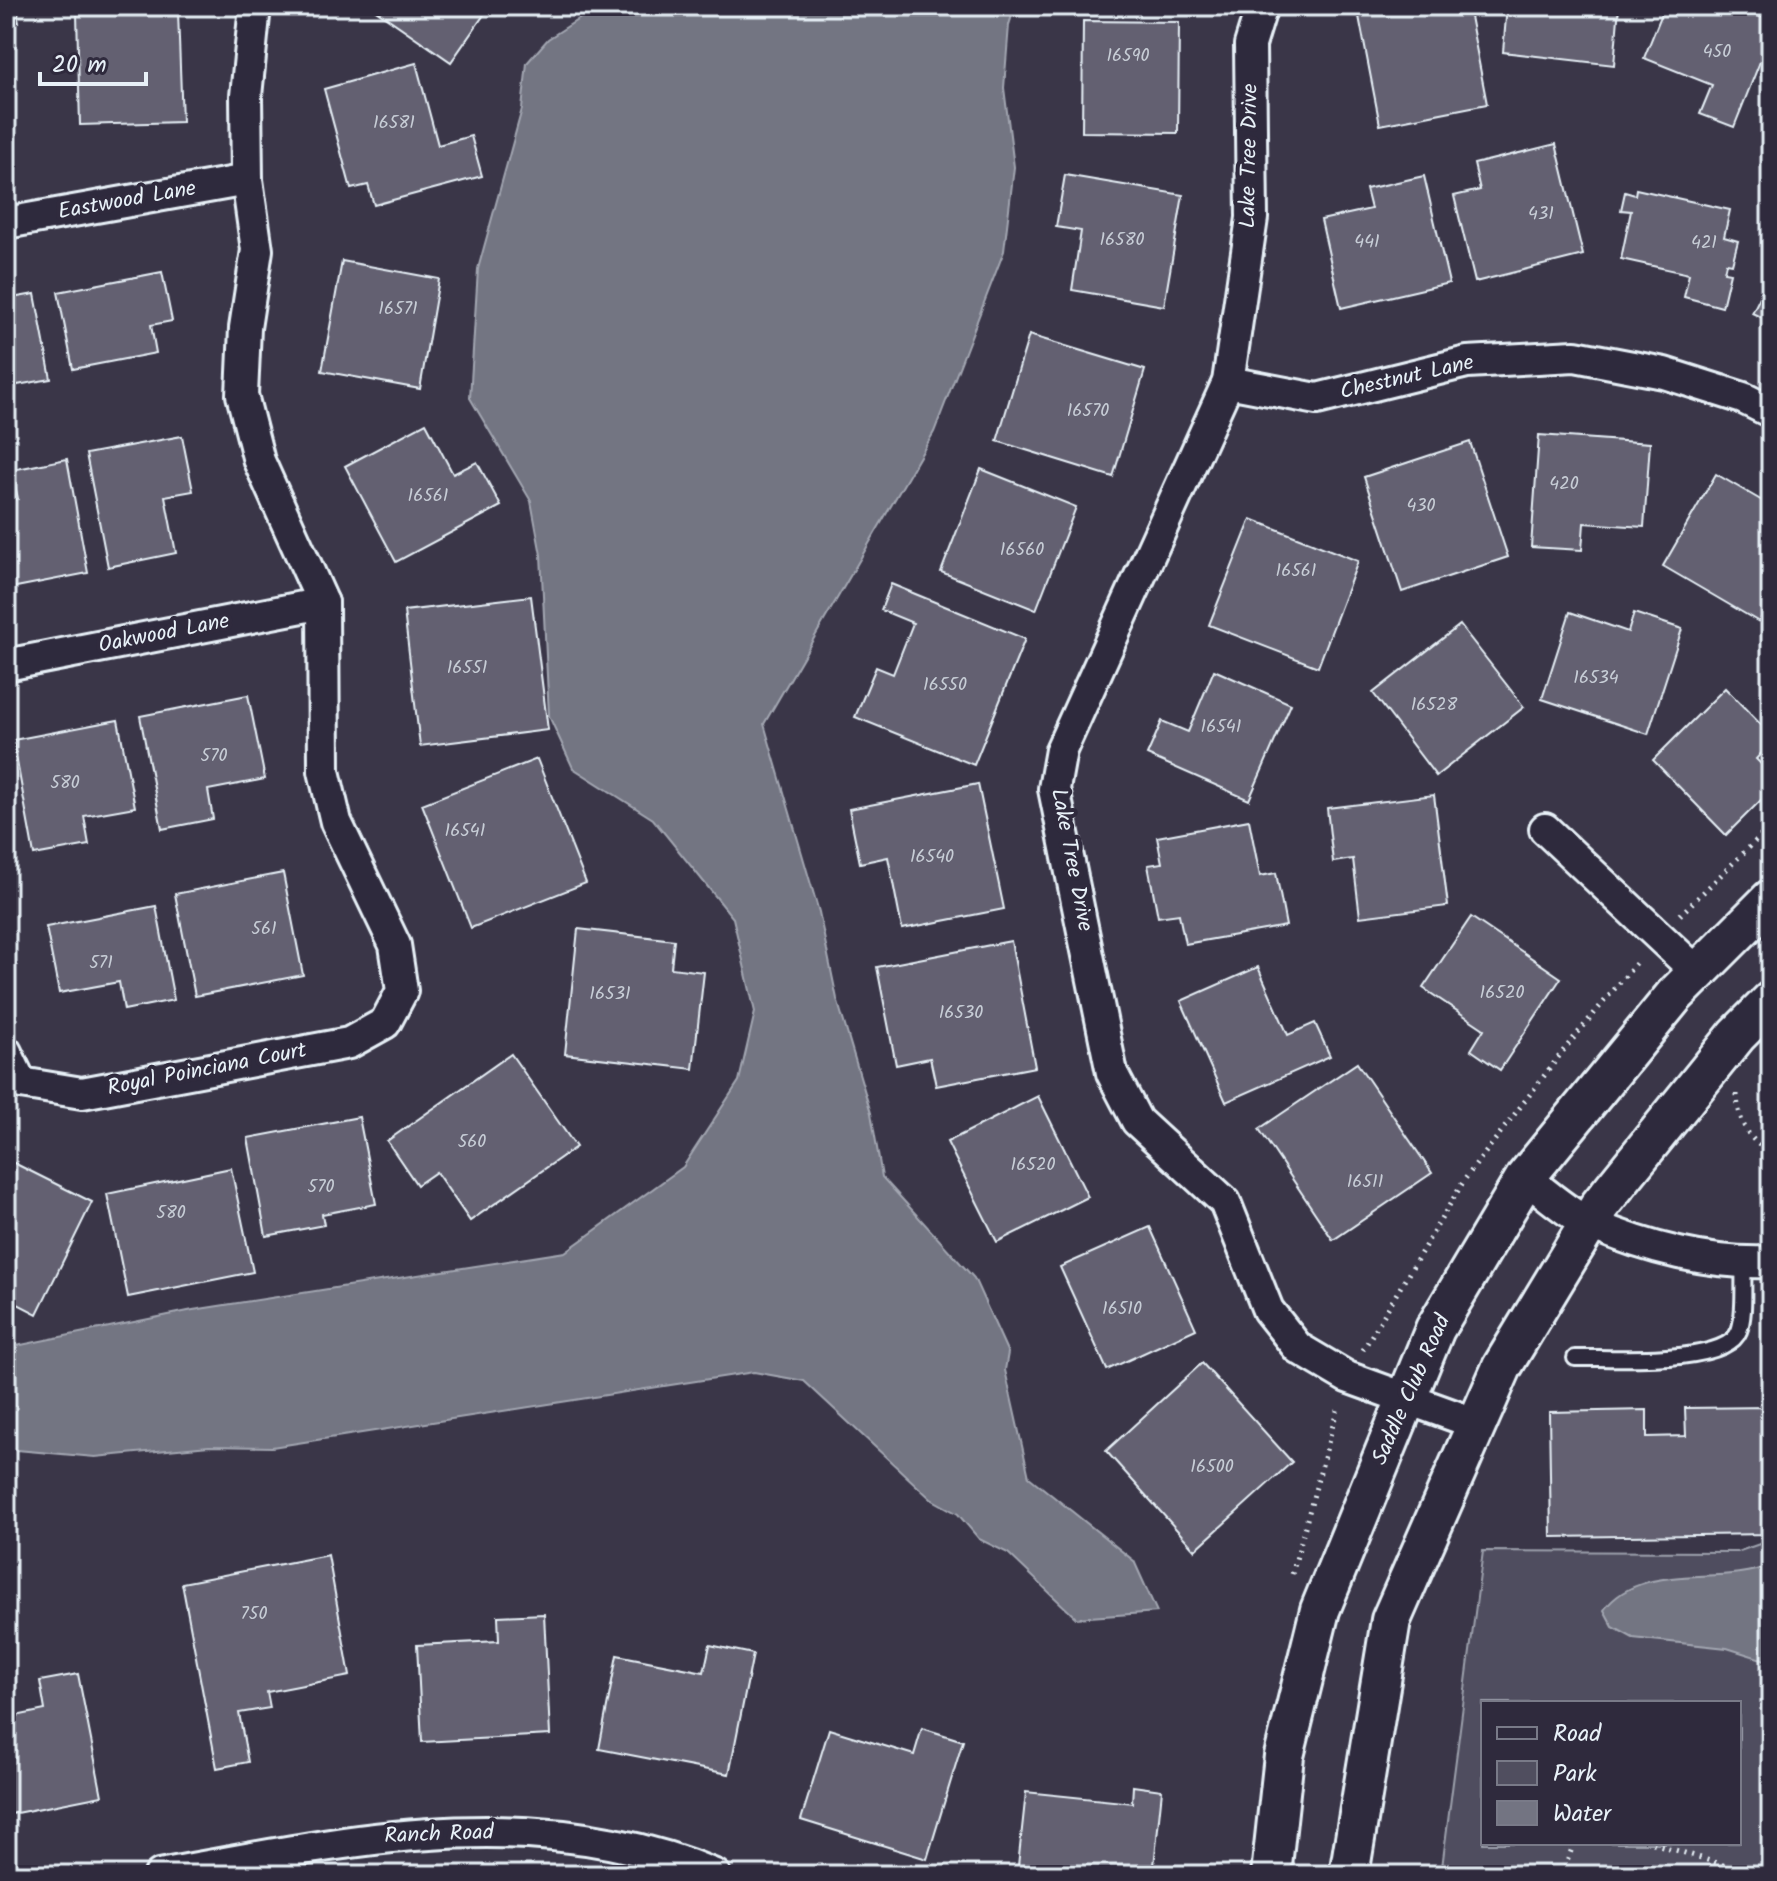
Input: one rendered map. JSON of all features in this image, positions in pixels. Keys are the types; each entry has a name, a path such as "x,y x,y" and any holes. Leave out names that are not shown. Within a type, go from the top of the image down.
{"street":[{"path":"255,6 246,96 247,180 257,250 245,328 242,395 259,461 323,603"},
{"name":"Lake Tree Drive","path":"1262,6 1250,45 1252,218 1228,382 1061,750 1054,789 1112,1073 1137,1121 1225,1202 1268,1310 1298,1348 1347,1377 1477,1424"},
{"name":"Eastwood Lane","path":"6,223 247,180"},
{"name":"Chestnut Lane","path":"1228,382 1317,399 1467,362 1575,356 1664,373 1743,398 1771,412"},
{"name":"Oakwood Lane","path":"6,665 323,603"},
{"name":"Royal Poinciana Court","path":"6,1052 21,1083 82,1093 349,1043 385,1023 402,991 395,945 336,822 324,771 323,603"},
{"path":"1545,829 1698,973"},
{"name":"Saddle Club Road","path":"1271,1875 1284,1756 1320,1610 1435,1329 1525,1178 1655,1019 1771,899"},
{"path":"1349,1875 1391,1620 1502,1367 1589,1223 1737,1035 1771,1001"},
{"path":"1525,1178 1589,1223 1684,1254 1758,1263"},
{"name":"Ranch Road","path":"160,1875 359,1838 451,1831 545,1834 629,1846 715,1875"}],"lane":[{"path":"1575,1358 1681,1356 1724,1349 1739,1332 1758,1263"}],"path":[{"path":"1347,1377 1465,1179 1567,1046 1658,936 1771,826"},
{"path":"1737,1081 1738,1109 1747,1133 1771,1152"},
{"path":"1562,1875 1573,1845"},
{"path":"1659,1845 1755,1875"}],"green space":[{"path":"1771,1540 1771,1875 1441,1875 1483,1551 1737,1552"}],"water":[{"path":"599,6 1015,6 1009,25 1004,88 1014,167 1004,251 934,432 764,724 819,912 837,999 871,1113 882,1177 974,1278 1008,1353 1005,1370 1029,1477 1134,1561 1157,1612 1076,1618 1008,1553 979,1539 958,1514 931,1499 804,1381 754,1372 272,1447 209,1446 95,1457 6,1449 6,1348 193,1310 565,1252 683,1167 739,1081 755,1012 733,918 653,819 573,768 549,716 541,555 531,501 470,398 478,269 522,109 527,63 548,39"},
{"path":"1771,1565 1771,1662 1727,1648 1633,1638 1613,1627 1604,1610 1620,1595 1638,1585 1682,1577 1750,1571"}],"building":[{"path":"6,6 16,6 19,22 6,24"},
{"path":"370,6 490,6 451,62"},
{"path":"1357,6 1468,6 1487,104 1380,125"},
{"path":"1507,6 1619,6 1614,65 1503,52"},
{"path":"1665,6 1715,6 1738,15 1741,9 1771,21 1771,34 1734,127 1700,114 1712,85 1644,58"},
{"path":"178,12 182,122 80,125 77,14"},
{"path":"1083,21 1179,22 1178,133 1082,132"},
{"path":"416,63 438,145 471,136 482,176 374,205 368,185 351,189 324,89"},
{"path":"1556,144 1583,255 1475,282 1454,196 1480,190 1474,164"},
{"path":"1065,175 1183,195 1164,306 1072,290 1081,231 1056,227"},
{"path":"1424,176 1449,283 1341,308 1321,220 1371,209 1366,189"},
{"path":"1636,189 1730,210 1724,237 1738,241 1732,264 1726,263 1724,272 1730,273 1722,307 1684,297 1689,274 1621,259 1631,211 1621,210 1625,192 1635,195"},
{"path":"342,261 439,279 420,389 322,371"},
{"path":"162,272 172,321 151,325 156,353 73,369 58,292"},
{"path":"1771,275 1771,322 1752,313"},
{"path":"35,294 51,379 6,387 6,299"},
{"path":"1029,335 1145,370 1113,477 997,441"},
{"path":"426,423 453,474 477,462 501,506 396,562 345,466"},
{"path":"1539,435 1650,443 1644,527 1584,523 1582,550 1531,547"},
{"path":"182,436 193,491 165,496 176,553 108,567 86,454"},
{"path":"1470,442 1508,557 1402,592 1364,477"},
{"path":"67,459 88,573 6,589 6,501 18,499 12,470"},
{"path":"981,469 1076,507 1036,610 941,572"},
{"path":"1716,474 1771,506 1771,601 1759,622 1663,566"},
{"path":"1251,519 1358,561 1318,667 1209,625"},
{"path":"891,584 1025,639 974,765 855,717 876,667 893,674 913,623 881,610"},
{"path":"531,596 548,730 420,746 404,611"},
{"path":"1570,612 1628,632 1634,613 1682,629 1648,734 1542,699"},
{"path":"1460,625 1524,707 1436,776 1373,693"},
{"path":"1214,670 1291,704 1249,800 1147,755 1162,721 1188,732"},
{"path":"1725,688 1771,735 1771,743 1756,759 1771,774 1771,790 1726,835 1653,760"},
{"path":"248,695 265,779 208,790 213,819 162,829 140,716"},
{"path":"118,720 135,807 84,816 89,845 34,855 13,740"},
{"path":"537,759 586,883 471,928 422,804"},
{"path":"978,784 1004,909 902,929 888,857 860,863 849,809"},
{"path":"1434,795 1448,906 1360,917 1353,859 1333,862 1327,808"},
{"path":"1249,820 1260,876 1276,873 1286,926 1185,944 1179,914 1158,917 1148,865 1162,863 1157,837"},
{"path":"283,873 303,975 195,996 175,894"},
{"path":"156,906 174,1000 124,1010 119,982 59,993 46,927"},
{"path":"1471,917 1561,978 1500,1070 1471,1050 1484,1029 1423,988"},
{"path":"578,929 674,940 671,968 704,972 693,1069 565,1054"},
{"path":"1011,941 1035,1067 936,1086 930,1058 896,1065 877,967"},
{"path":"1258,967 1288,1035 1315,1023 1330,1056 1226,1102 1181,1001"},
{"path":"511,1054 576,1147 470,1221 436,1172 417,1185 387,1141"},
{"path":"1357,1063 1432,1173 1333,1240 1259,1129"},
{"path":"1038,1096 1088,1197 997,1242 947,1142"},
{"path":"359,1117 376,1204 322,1214 324,1225 266,1236 248,1138"},
{"path":"6,1159 92,1202 37,1314 6,1298"},
{"path":"231,1168 253,1272 128,1297 107,1194"},
{"path":"1150,1227 1196,1329 1107,1370 1060,1267"},
{"path":"1202,1363 1292,1462 1195,1550 1106,1451"},
{"path":"1771,1407 1771,1534 1551,1537 1549,1412 1647,1410 1647,1437 1686,1436 1685,1408"},
{"path":"328,1555 350,1676 267,1692 270,1708 239,1713 248,1762 217,1768 182,1583"},
{"path":"544,1614 550,1735 422,1742 417,1645 499,1641 498,1616"},
{"path":"710,1645 753,1654 729,1774 599,1749 617,1655 704,1672"},
{"path":"78,1674 102,1796 6,1815 6,1718 45,1710 40,1681"},
{"path":"922,1728 963,1741 927,1859 801,1820 829,1729 914,1755"},
{"path":"1133,1786 1162,1790 1153,1875 1017,1875 1026,1792 1132,1803"}]}
